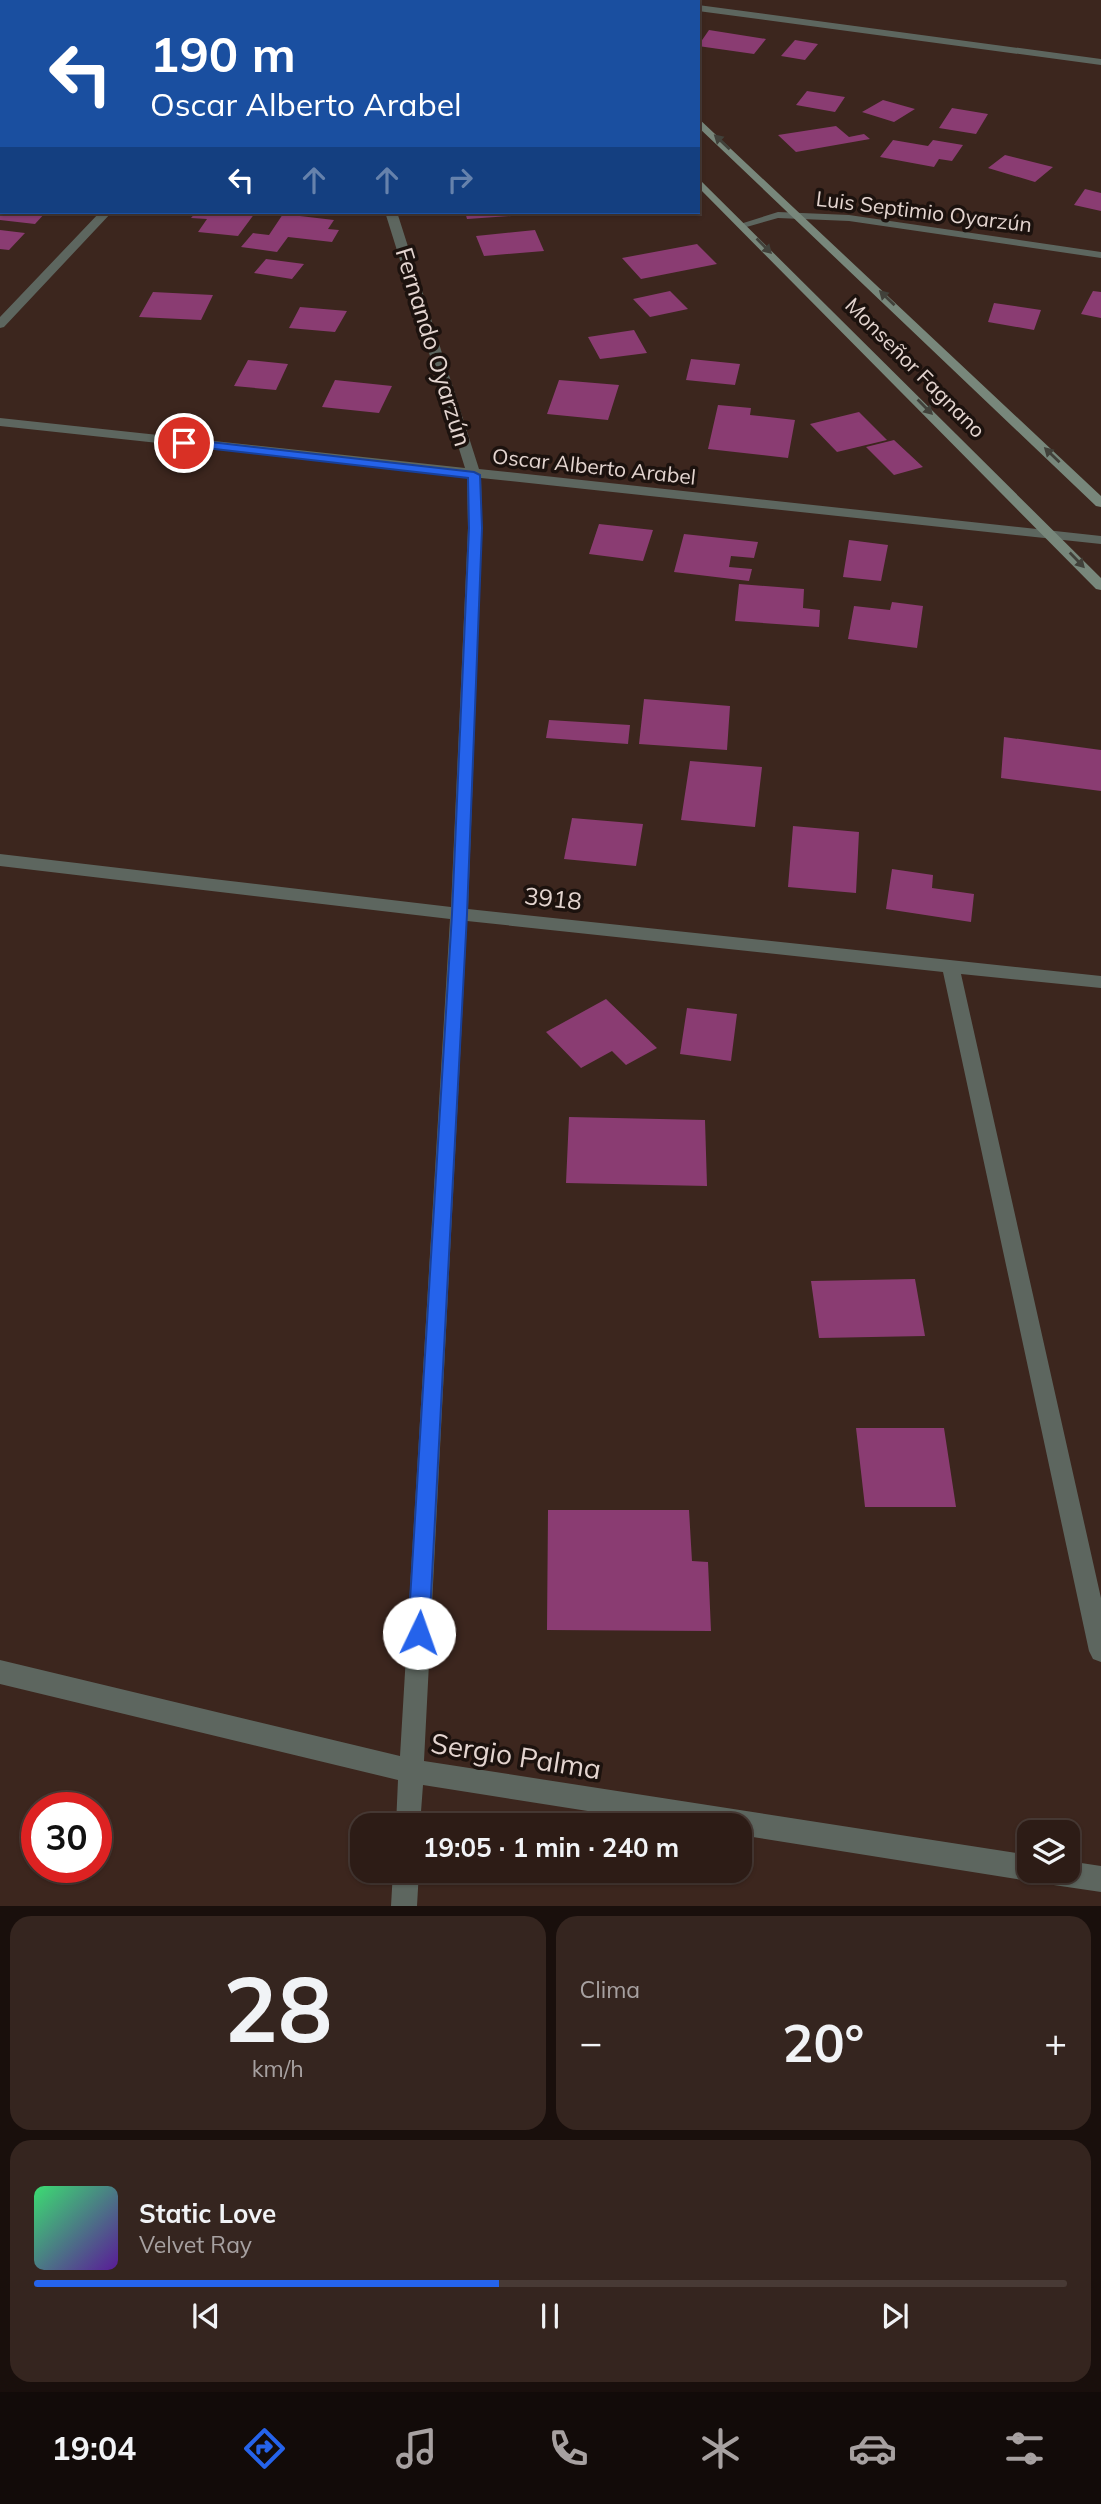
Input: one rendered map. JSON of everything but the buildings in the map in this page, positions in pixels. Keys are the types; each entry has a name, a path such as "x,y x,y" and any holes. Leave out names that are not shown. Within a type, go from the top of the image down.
{"street":[{"path":"700,8 1101,62"},
{"name":"Monseñor Fagnano","path":"700,123 1101,503"},
{"name":"Monseñor Fagnano","path":"700,183 1101,586"},
{"path":"0,324 104,214"},
{"name":"Fernando Oyarzún","path":"392,214 474,475 475,528 460,914 409,1813"},
{"name":"Luis Septimio Oyarzún","path":"743,225 778,215 849,218 1101,255"},
{"name":"Oscar Alberto Arabel","path":"0,422 1101,541"},
{"name":"3918","path":"0,860 460,914 1101,982"},
{"path":"950,965 1101,1651"},
{"name":"Sergio Palma","path":"0,1672 411,1772 1017,1866"},
{"path":"1080,1876 1101,1879"},
{"path":"404,1906 405,1883"}],"route":[{"path":"184,443 474,475 475,528 460,914 419,1633"}]}
